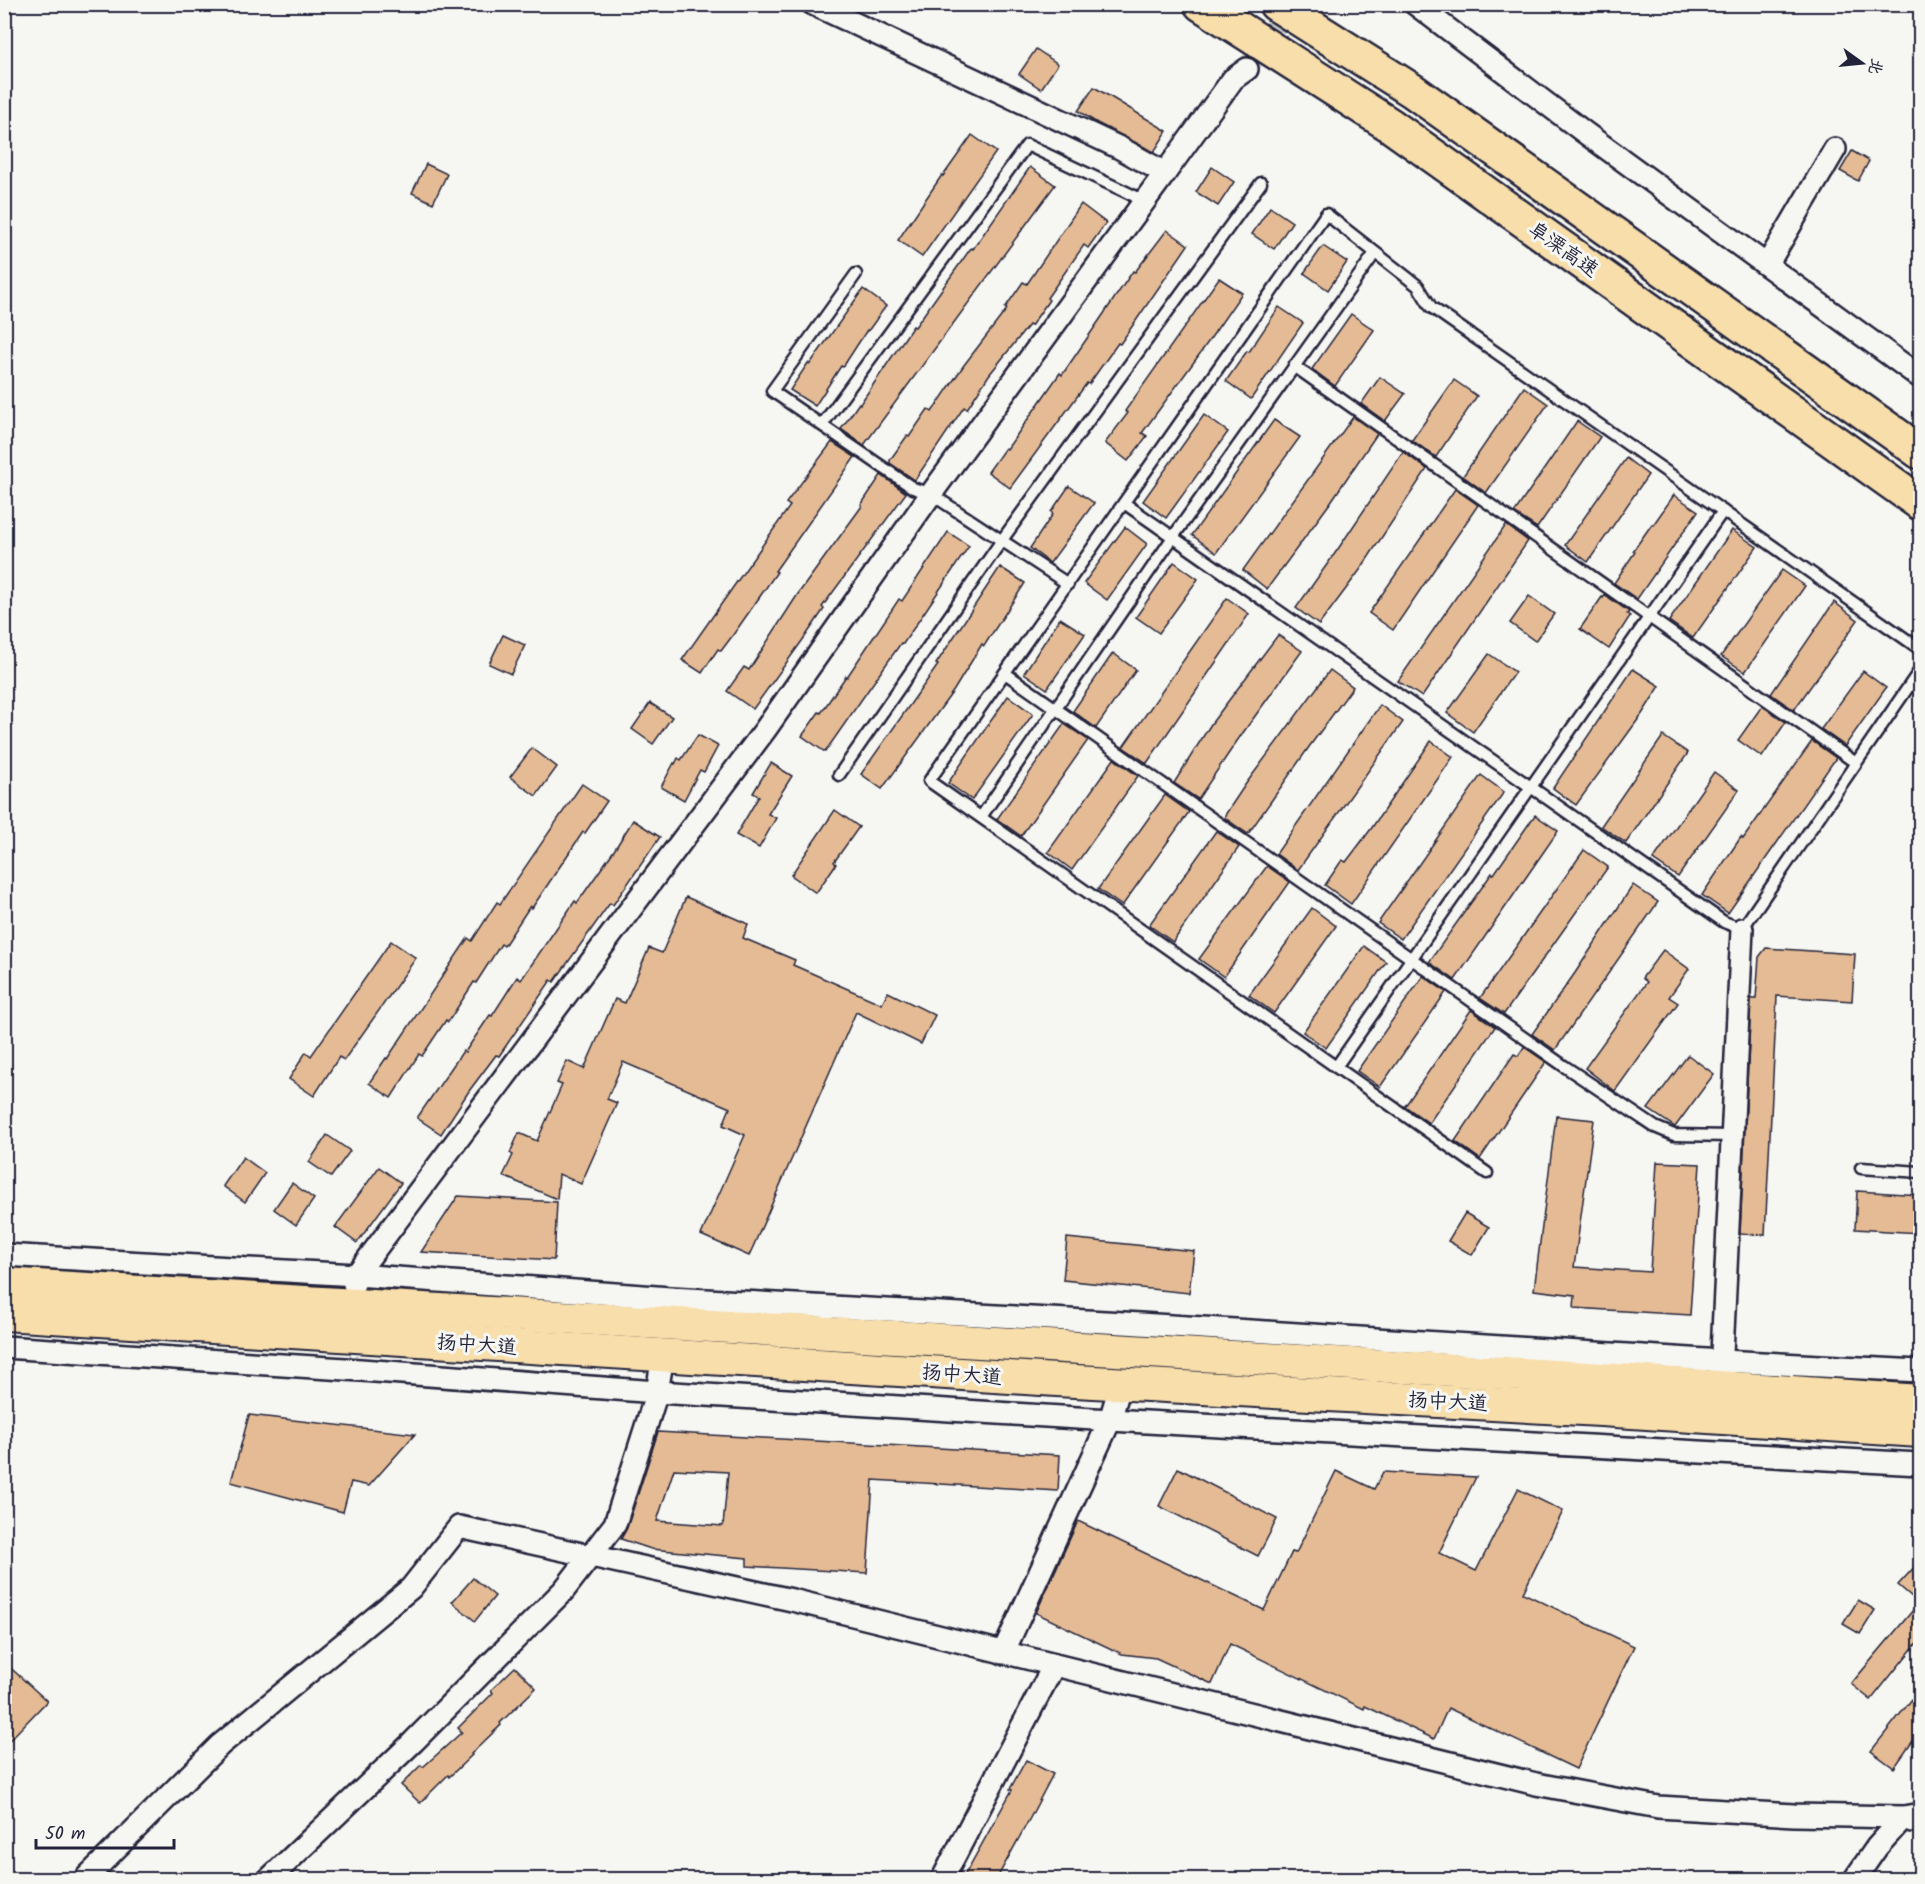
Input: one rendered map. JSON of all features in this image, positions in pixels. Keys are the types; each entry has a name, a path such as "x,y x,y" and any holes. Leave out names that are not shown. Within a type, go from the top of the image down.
{"highway":[{"name":"阜溧高速","path":"1201,4 1400,132 1920,503"},
{"name":"阜溧高速","path":"1276,4 1413,91 1920,452"}],"main road":[{"name":"扬中大道","path":"4,1284 352,1290 667,1323 1521,1374 1920,1401"},
{"path":"346,1336 352,1290"},
{"name":"扬中大道","path":"4,1314 663,1356 1519,1405 1720,1389 1920,1431"},
{"path":"663,1356 667,1323"},
{"path":"1120,1383 1124,1351"},
{"path":"1519,1405 1521,1374"}],"street":[{"path":"813,4 1120,148 1165,173"},
{"path":"1415,4 1584,132 1920,376"},
{"path":"352,1290 765,730 931,494 1233,80 1247,69"},
{"path":"1767,265 1835,149"},
{"path":"1720,1389 1742,929"},
{"path":"4,1256 352,1290 670,1298 1124,1323 1720,1389 1920,1371"},
{"path":"4,1347 657,1392 1110,1420 1920,1464"},
{"path":"268,1880 413,1742 564,1590 615,1524 657,1392 663,1356"},
{"path":"1003,1653 1110,1420 1120,1383"},
{"path":"87,1877 220,1745 411,1588 459,1527 792,1600 1536,1784 1658,1807 1915,1819"},
{"path":"942,1880 1054,1665"},
{"path":"1854,1880 1877,1847 1915,1819"}],"lane":[{"path":"822,425 1027,145 1145,201"},
{"path":"839,775 1002,540 1261,183"},
{"path":"1487,1173 930,781 1326,214 1418,286 1431,307 1920,649"},
{"path":"981,817 1173,537 1375,252"},
{"path":"856,274 772,391 913,488 931,494 1068,584"},
{"path":"1294,366 1856,762"},
{"path":"1124,503 1724,922 1742,929 1920,670"},
{"path":"1336,1067 1723,512"},
{"path":"1005,673 1564,1066 1655,1127 1674,1135 1732,1136"},
{"path":"1861,1168 1920,1172"}],"building":[{"path":"1036,49 1058,64 1041,89 1019,74"},
{"path":"1094,87 1167,131 1154,152 1078,111"},
{"path":"972,135 996,152 922,257 898,240"},
{"path":"1852,151 1869,161 1858,181 1840,171"},
{"path":"426,164 447,174 433,203 412,193"},
{"path":"1030,167 1055,185 864,445 841,429 913,326 915,327 971,248 973,249"},
{"path":"1212,167 1234,182 1218,206 1196,192"},
{"path":"1081,204 1106,223 1088,248 1084,245 1047,298 1049,300 1031,326 1029,325 989,375 967,409 964,407 915,480 890,463 890,460 928,409 932,412 1007,309 1005,308 1023,282 1027,284"},
{"path":"1270,207 1292,222 1274,249 1252,234"},
{"path":"1167,230 1188,245 1120,344 1118,343 1089,384 1087,383 1010,488 988,472 1005,448 1007,449 1060,373 1062,375 1133,271 1135,272"},
{"path":"1323,246 1347,262 1328,290 1304,273"},
{"path":"1219,278 1242,293 1142,433 1147,436 1128,461 1105,443 1128,413 1125,411"},
{"path":"863,289 886,306 843,367 841,366 815,406 790,390"},
{"path":"1279,307 1303,323 1251,399 1226,381 1247,351 1249,352"},
{"path":"1351,314 1374,330 1335,386 1312,369"},
{"path":"1380,377 1405,394 1385,421 1361,404"},
{"path":"1454,380 1477,396 1436,457 1412,440"},
{"path":"1524,387 1548,404 1486,493 1463,476"},
{"path":"1204,415 1228,432 1166,518 1143,501"},
{"path":"1353,417 1377,434 1267,589 1243,570"},
{"path":"1274,420 1300,437 1216,553 1192,535"},
{"path":"1577,421 1600,437 1537,528 1514,513"},
{"path":"832,442 855,457 733,635 721,651 718,649 702,673 682,660 790,506 786,503"},
{"path":"1403,452 1427,469 1360,570 1319,625 1296,608"},
{"path":"1626,458 1648,475 1588,562 1565,545"},
{"path":"881,475 906,493 822,607 824,609 753,709 727,691 744,667 749,670 798,594 862,506"},
{"path":"1069,486 1094,503 1050,563 1030,548"},
{"path":"1455,489 1478,505 1393,630 1369,613"},
{"path":"1674,495 1698,511 1637,599 1614,583 1635,552 1633,551"},
{"path":"1506,525 1528,541 1422,697 1398,681"},
{"path":"1125,527 1147,544 1107,600 1084,583"},
{"path":"1732,530 1757,547 1693,638 1669,621"},
{"path":"948,532 969,546 903,644 901,643 825,752 802,736 847,677 899,599 902,601"},
{"path":"1174,562 1198,579 1159,633 1136,617"},
{"path":"1000,567 1025,583 984,646 982,644 954,690 882,789 861,774 938,665 936,664"},
{"path":"1782,570 1805,586 1745,672 1721,656"},
{"path":"1605,595 1629,612 1627,614 1630,616 1609,649 1580,629"},
{"path":"1529,596 1554,614 1535,641 1510,623"},
{"path":"1227,598 1249,614 1147,763 1123,747"},
{"path":"1834,602 1858,620 1794,710 1771,694"},
{"path":"1060,618 1085,634 1047,689 1024,673"},
{"path":"503,635 525,645 511,674 489,664"},
{"path":"1278,635 1302,651 1198,799 1174,783 1211,724"},
{"path":"1113,653 1136,670 1096,728 1073,711"},
{"path":"1489,654 1515,672 1473,732 1447,713"},
{"path":"1633,669 1660,686 1576,805 1553,788"},
{"path":"1330,670 1353,687 1248,834 1225,818 1225,815"},
{"path":"1863,671 1886,688 1845,746 1821,729"},
{"path":"1008,696 1033,714 972,800 948,783"},
{"path":"650,703 672,717 653,744 632,729"},
{"path":"1380,705 1403,722 1298,870 1276,854"},
{"path":"1762,706 1786,722 1762,757 1738,740"},
{"path":"1064,724 1088,740 1021,836 997,819"},
{"path":"698,735 718,746 704,772 700,770 684,800 661,787 674,763 678,758 681,760"},
{"path":"1663,736 1688,753 1626,843 1601,826"},
{"path":"1431,741 1453,757 1351,904 1325,885 1342,860 1346,862 1371,829"},
{"path":"1812,741 1836,758 1728,913 1702,895 1741,837 1743,839"},
{"path":"532,748 557,767 536,796 510,777"},
{"path":"1114,759 1138,776 1072,870 1048,852"},
{"path":"771,763 792,776 768,814 776,818 759,848 736,835 759,796 753,793"},
{"path":"1714,772 1739,790 1678,877 1653,860"},
{"path":"1481,775 1504,792 1401,939 1378,923"},
{"path":"582,784 607,801 585,833 583,832 532,908 530,906 504,946 501,944 448,1022 446,1020 422,1056 419,1054 391,1098 369,1083 468,938 472,941 497,902 500,904"},
{"path":"1165,795 1189,812 1122,906 1098,889"},
{"path":"835,810 859,827 834,862 836,864 816,893 791,875"},
{"path":"1535,815 1558,831 1455,980 1429,962"},
{"path":"633,820 660,837 613,905 610,903 554,982 551,980 499,1056 496,1055 469,1091 441,1134 417,1118 463,1051 465,1052 490,1015 492,1016 517,977 521,980 575,901 577,903"},
{"path":"1216,831 1239,847 1173,942 1149,925"},
{"path":"1584,850 1608,867 1504,1014 1480,998"},
{"path":"1267,866 1290,882 1224,977 1199,959"},
{"path":"1633,885 1658,902 1555,1050 1532,1034"},
{"path":"686,897 748,924 743,938 795,960 793,965 882,1004 888,992 935,1015 921,1044 856,1012 749,1256 701,1235 745,1135 723,1125 730,1108 623,1062 607,1099 617,1103 581,1184 559,1174 557,1199 503,1176 513,1155 510,1153 519,1133 537,1141 562,1085 557,1083 567,1061 584,1069 615,999 625,1003 649,948 662,953"},
{"path":"1312,908 1336,926 1274,1013 1249,995"},
{"path":"391,941 416,958 344,1060 339,1057 314,1096 289,1079 306,1052 311,1056"},
{"path":"1364,946 1386,962 1326,1048 1303,1032"},
{"path":"1766,948 1855,954 1852,1001 1777,996 1765,1235 1740,1234 1751,999 1756,999 1759,957"},
{"path":"1663,950 1689,969 1669,997 1678,1003 1615,1091 1585,1068 1647,982 1642,978"},
{"path":"1423,976 1446,992 1380,1087 1357,1071"},
{"path":"1471,1010 1495,1027 1429,1123 1405,1106"},
{"path":"1524,1047 1546,1062 1480,1159 1455,1141 1514,1054 1518,1056"},
{"path":"1688,1055 1714,1074 1675,1127 1648,1109"},
{"path":"1556,1116 1594,1120 1574,1267 1650,1272 1657,1162 1700,1164 1690,1315 1574,1308 1575,1295 1534,1290"},
{"path":"327,1135 350,1151 331,1177 309,1162"},
{"path":"243,1157 265,1173 245,1202 223,1186"},
{"path":"379,1167 401,1183 357,1243 335,1227"},
{"path":"292,1183 314,1199 296,1225 274,1209"},
{"path":"1857,1191 1920,1195 1920,1233 1855,1229"},
{"path":"458,1196 557,1202 554,1260 421,1252"},
{"path":"1465,1213 1489,1227 1472,1255 1448,1241"},
{"path":"1067,1238 1194,1251 1189,1293 1063,1280"},
{"path":"249,1415 415,1434 369,1486 351,1482 343,1512 231,1482"},
{"path":"658,1432 1060,1455 1058,1491 873,1480 867,1573 747,1566 747,1558 651,1549 621,1539 627,1528","holes":["674,1469 728,1472 723,1526 657,1521"]},
{"path":"1178,1468 1277,1519 1258,1556 1159,1506"},
{"path":"1336,1471 1374,1489 1383,1472 1476,1477 1439,1553 1476,1571 1518,1489 1563,1511 1523,1593 1634,1646 1576,1769 1448,1708 1434,1739 1365,1706 1364,1709 1230,1644 1212,1684 1156,1658 1122,1654 1036,1613 1078,1521 1264,1610 1292,1552 1296,1553"},
{"path":"1920,1561 1920,1639 1871,1700 1851,1684 1919,1603 1898,1585"},
{"path":"473,1578 495,1596 475,1621 452,1602"},
{"path":"1858,1600 1875,1610 1860,1634 1843,1624"},
{"path":"4,1662 47,1701 4,1746"},
{"path":"515,1667 536,1688 500,1723 501,1725 472,1755 420,1803 401,1785 421,1765 423,1767 462,1732 458,1728 493,1693 491,1690"},
{"path":"1920,1689 1920,1731 1894,1768 1871,1751"},
{"path":"1026,1760 1053,1774 1030,1818 996,1880 962,1880 1012,1790 1010,1789"}],"tunnel":[{"path":"1247,69 1290,4"}]}
